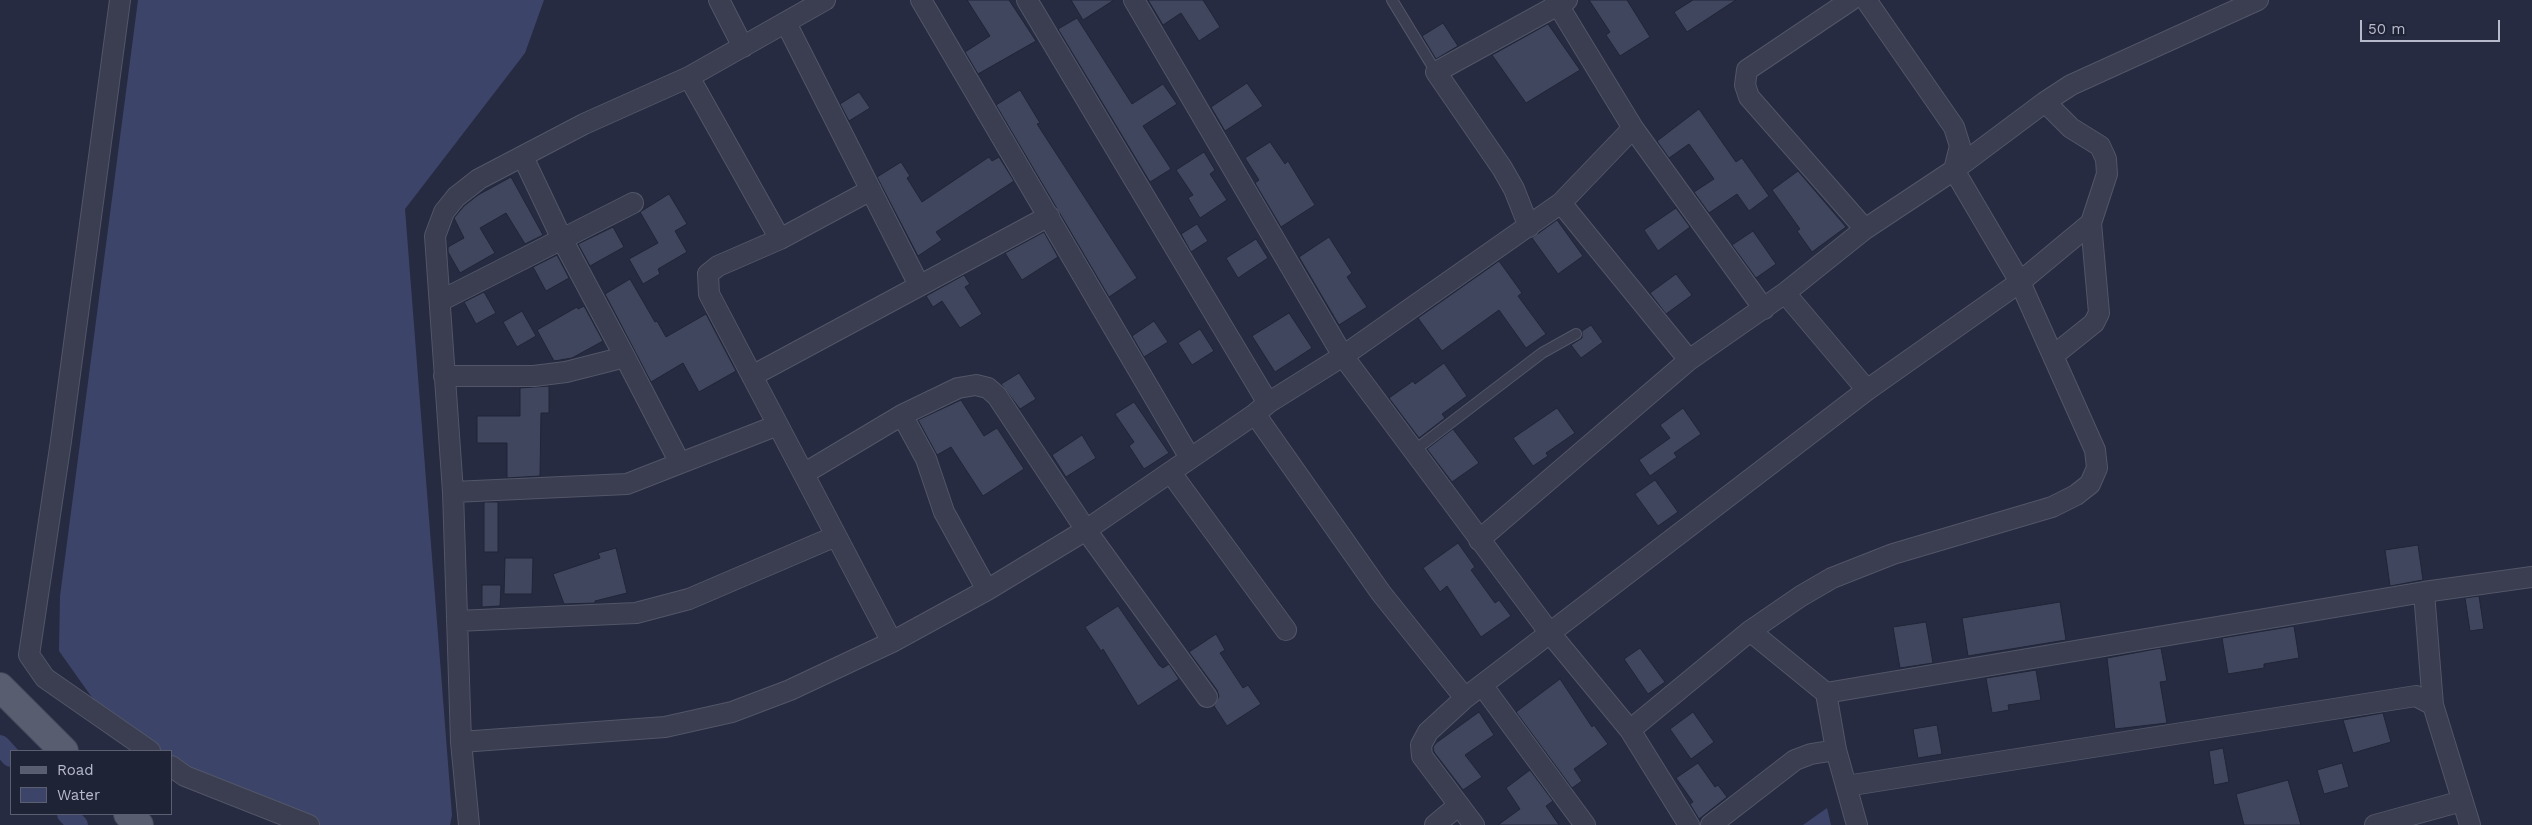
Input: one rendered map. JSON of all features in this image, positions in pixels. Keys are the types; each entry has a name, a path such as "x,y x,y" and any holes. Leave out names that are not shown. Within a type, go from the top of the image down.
{"main road":[{"path":"0,687 63,750"},
{"path":"129,815 139,825"}],"street":[{"path":"120,0 64,421 29,655 46,678 149,750"},
{"path":"719,0 743,47"},
{"path":"469,825 461,742 453,492 434,236 444,212 456,197 479,179 584,124 690,77 823,0"},
{"path":"921,0 1190,458"},
{"path":"1027,0 1262,409 1381,593 1465,698"},
{"path":"1134,0 1344,356 1549,632 1630,730 1689,825"},
{"path":"1851,0 1747,70 1745,85 1749,97 1865,230"},
{"path":"1630,730 1750,631 1801,596 1832,578 1893,554 2052,507 2076,495 2090,484 2097,468 2095,450 2020,282 1954,170 1960,146 1954,127 1866,0"},
{"path":"1479,540 1689,360 1764,309 1865,230 1954,170 2045,102 2070,85 2258,0"},
{"path":"1530,227 1514,189 1502,168 1436,72 1560,2 1633,128 1764,309"},
{"path":"786,23 919,285"},
{"path":"690,77 780,239"},
{"path":"2045,102 2071,128 2100,146 2106,158 2107,174 2091,223 2099,314 2094,323 2054,355"},
{"path":"461,742 664,727 732,712 790,690 892,642 987,590 1086,530 1262,409 1344,356 1530,227 1562,204 1633,128"},
{"path":"523,157 562,239 680,464"},
{"path":"871,190 780,239 718,266 708,274 709,294 805,473 892,642"},
{"path":"440,301 633,204"},
{"path":"1562,204 1689,360"},
{"path":"752,376 1049,216"},
{"path":"1474,825 1422,756 1421,745 1428,732 1465,698 1549,632 1653,555 1867,390 2020,282 2091,223"},
{"path":"1785,292 1867,390"},
{"path":"444,376 534,376 566,372 625,357"},
{"path":"805,473 902,415 958,388 976,385 988,388 997,396 1086,530 1206,697"},
{"path":"902,415 928,465 944,512 987,590"},
{"path":"453,492 627,484 778,425"},
{"path":"1171,473 1286,630"},
{"path":"457,621 636,613 689,599 836,536"},
{"path":"1826,693 2424,592 2532,577"},
{"path":"2424,592 2433,706 2470,825"},
{"path":"1750,631 1826,693 1836,750 1857,825"},
{"path":"1482,685 1585,825"},
{"path":"1846,786 2416,696 2426,699 2433,706"},
{"path":"1711,825 1795,760 1811,754 1836,750"},
{"path":"172,767 185,776 309,825"},
{"path":"2375,825 2462,801"},
{"path":"1435,825 1459,805"}],"lane":[{"path":"1392,0 1436,72"},
{"path":"1415,450 1542,353 1576,334"}],"water":[{"path":"138,0 544,0 525,53 405,209 452,815 450,825 305,825 172,766 172,750 150,750 108,720 59,651 60,596"},
{"path":"1827,808 1831,825 1803,825"}],"building":[{"path":"967,0 1009,0 1036,41 978,74 965,52 990,36"},
{"path":"1071,0 1114,0 1083,20"},
{"path":"1148,0 1203,0 1220,27 1199,41 1181,13 1163,25"},
{"path":"1589,0 1627,0 1650,37 1620,56 1606,35 1610,32"},
{"path":"1693,0 1736,0 1687,32 1674,12"},
{"path":"1077,18 1132,104 1163,84 1177,104 1143,126 1171,169 1150,182 1058,29"},
{"path":"1443,23 1458,46 1436,59 1422,36"},
{"path":"1548,24 1580,70 1526,103 1492,55"},
{"path":"1247,83 1263,106 1225,131 1211,107"},
{"path":"1020,90 1040,123 1037,124 1137,278 1109,297 996,105"},
{"path":"859,92 870,108 849,121 840,104"},
{"path":"1699,109 1736,162 1742,158 1769,196 1749,211 1737,194 1709,213 1694,192 1714,179 1689,144 1669,158 1657,141"},
{"path":"1270,142 1285,164 1288,161 1315,205 1281,227 1255,183 1259,180 1245,158"},
{"path":"1204,152 1215,170 1210,174 1227,200 1200,218 1188,198 1193,195 1176,170"},
{"path":"989,157 992,161 999,157 1014,181 936,232 942,240 918,256 877,177 901,162 910,176 907,178 922,202"},
{"path":"1798,171 1846,227 1812,252 1797,231 1800,229 1772,190"},
{"path":"511,177 543,235 525,244 506,213 480,228 495,253 460,273 448,252 448,247 464,238 454,218 464,206 478,195"},
{"path":"669,194 687,224 675,231 687,252 658,269 660,274 643,284 629,259 658,243 640,212"},
{"path":"1676,208 1690,227 1658,251 1644,230"},
{"path":"1557,220 1583,256 1558,274 1532,238"},
{"path":"1197,224 1208,241 1191,252 1181,234"},
{"path":"613,227 624,247 590,266 578,244"},
{"path":"1753,231 1776,264 1756,278 1732,245"},
{"path":"1044,232 1058,257 1022,280 1005,253"},
{"path":"1329,237 1352,273 1347,277 1367,307 1339,325 1299,257"},
{"path":"1256,239 1268,258 1238,278 1226,258"},
{"path":"557,255 569,278 546,291 533,267"},
{"path":"1499,261 1522,293 1518,296 1546,334 1526,348 1499,310 1442,351 1418,318"},
{"path":"1676,274 1692,295 1666,314 1650,293"},
{"path":"964,275 970,284 965,287 982,314 960,328 942,301 933,307 926,296"},
{"path":"630,279 666,337 706,314 736,371 699,392 683,363 651,382 605,294"},
{"path":"484,292 496,313 476,324 464,302"},
{"path":"584,306 603,341 572,358 554,361 537,330 577,307 578,309"},
{"path":"522,311 536,336 517,347 503,322"},
{"path":"1289,313 1312,348 1275,372 1252,336"},
{"path":"1154,321 1168,342 1144,357 1132,336"},
{"path":"1591,325 1603,342 1581,358 1571,345 1582,338 1582,331"},
{"path":"1200,329 1214,351 1192,365 1178,343"},
{"path":"1444,363 1467,396 1442,414 1445,418 1419,438 1389,398 1413,381 1415,384"},
{"path":"1019,373 1036,399 1020,409 1001,384"},
{"path":"549,386 549,413 541,413 540,476 507,478 507,443 477,443 477,416 520,416 520,388"},
{"path":"961,400 984,436 997,428 1024,469 983,496 951,447 937,455 918,420"},
{"path":"1134,402 1169,453 1144,469 1129,446 1134,442 1115,414"},
{"path":"1557,408 1575,433 1546,453 1548,456 1533,466 1513,438"},
{"path":"1683,408 1701,434 1674,453 1677,457 1650,476 1639,460 1670,438 1660,425"},
{"path":"1453,429 1479,463 1452,482 1427,449"},
{"path":"1082,435 1096,458 1066,477 1052,455"},
{"path":"1655,480 1678,512 1658,526 1635,494"},
{"path":"484,502 498,502 498,552 484,552"},
{"path":"1458,543 1475,567 1471,570 1495,603 1499,600 1511,616 1481,637 1447,586 1440,592 1423,568"},
{"path":"2418,545 2423,580 2390,586 2385,550"},
{"path":"616,548 627,593 595,601 595,603 564,604 553,574 600,558 598,553"},
{"path":"505,558 533,558 532,594 504,594"},
{"path":"482,585 501,585 500,606 482,607"},
{"path":"2479,596 2484,629 2470,631 2465,598"},
{"path":"2060,602 2066,640 1968,656 1962,618"},
{"path":"1118,606 1159,665 1163,668 1169,664 1179,679 1138,706 1103,649 1101,651 1085,627"},
{"path":"1926,622 1933,663 1900,668 1893,627"},
{"path":"2294,626 2299,658 2264,664 2264,668 2228,674 2222,638"},
{"path":"1216,634 1225,650 1220,653 1243,688 1248,685 1261,704 1227,726 1214,706 1219,696 1217,690 1189,652"},
{"path":"1640,648 1665,682 1648,694 1624,659"},
{"path":"2161,648 2167,681 2160,682 2167,723 2115,729 2107,658"},
{"path":"2036,670 2041,700 2008,705 2009,710 1992,713 1986,678"},
{"path":"1560,679 1592,727 1594,725 1608,744 1574,769 1582,781 1572,788 1516,712"},
{"path":"1479,712 1494,735 1465,755 1482,777 1463,790 1434,752 1433,747"},
{"path":"1693,712 1714,742 1691,759 1670,729"},
{"path":"2383,713 2391,742 2353,753 2343,720"},
{"path":"1937,725 1942,754 1918,758 1913,729"},
{"path":"2223,748 2229,782 2214,785 2209,751"},
{"path":"1698,763 1715,787 1718,785 1727,797 1699,819 1690,804 1693,802 1676,778"},
{"path":"2342,763 2349,787 2324,794 2317,770"},
{"path":"1530,770 1553,801 1546,806 1559,825 1498,825 1520,809 1506,788"},
{"path":"2288,780 2301,825 2244,825 2236,794"}],"waterway":[{"path":"0,745 10,756"},
{"path":"68,815 78,825"}]}
